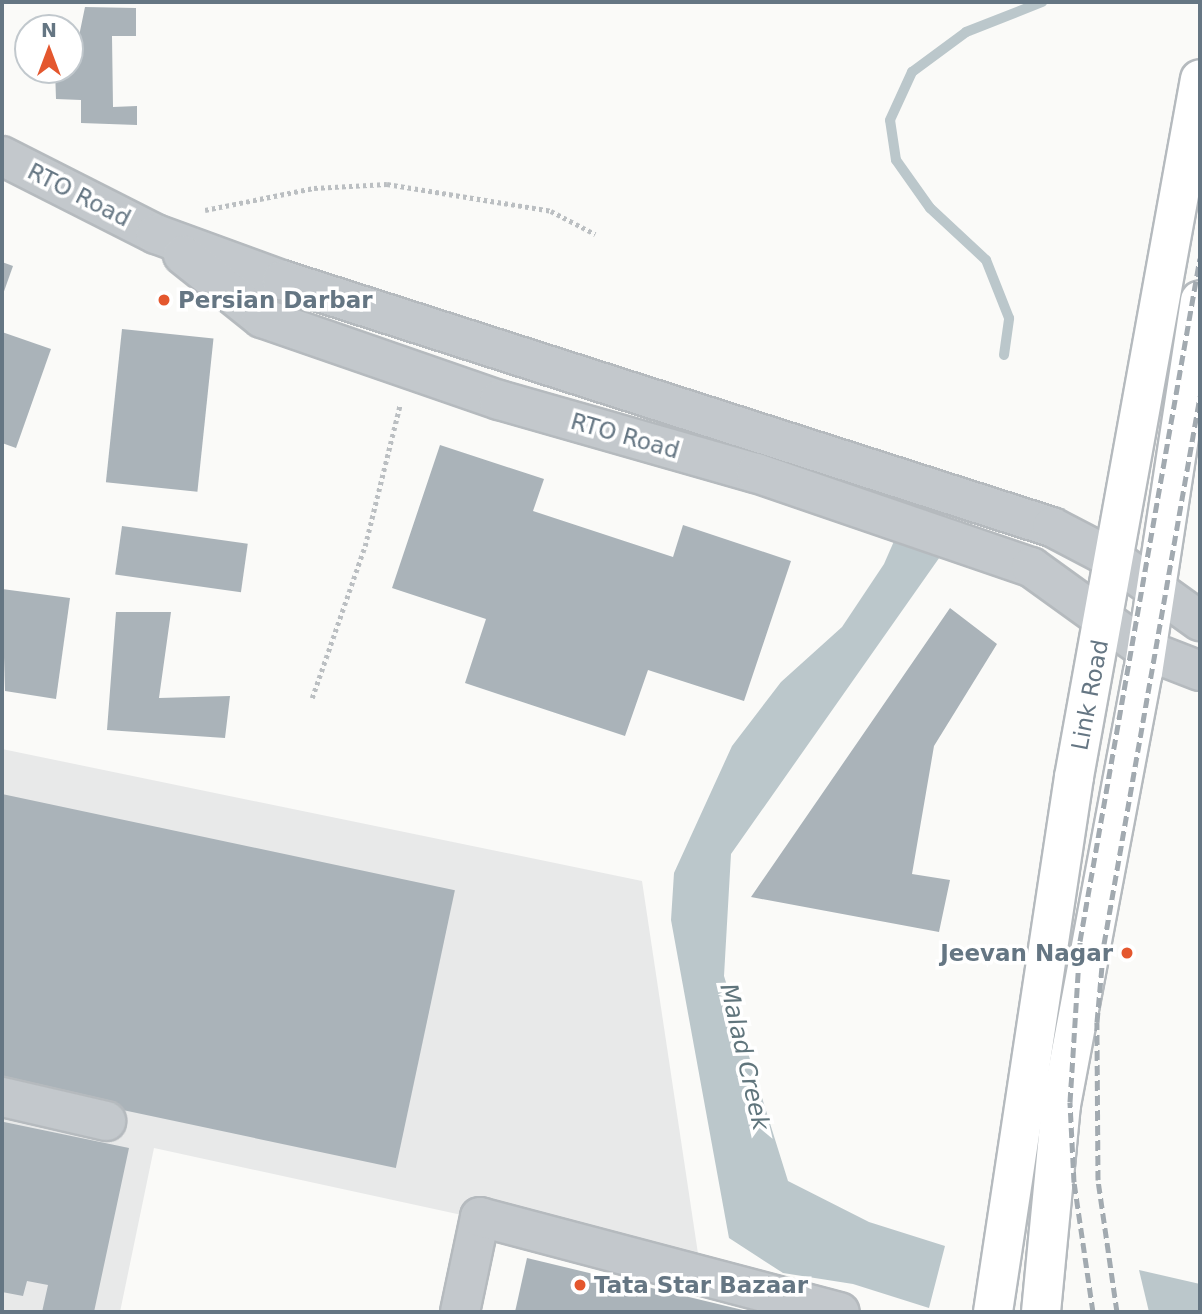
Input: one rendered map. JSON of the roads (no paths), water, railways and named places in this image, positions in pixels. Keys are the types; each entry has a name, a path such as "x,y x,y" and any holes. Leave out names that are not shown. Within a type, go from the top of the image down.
{"main road":[{"name":"Link Road","path":"993,1312 1074,777 1106,615 1200,79"},
{"name":"Link Road","path":"1041,1312 1060,1105 1146,650 1200,300"}],"street":[{"name":"RTO Road","path":"2,156 156,234 1052,527 1115,560 1155,595 1200,621"},
{"name":"RTO Road","path":"156,234 262,318 421,374 757,473 1031,567 1106,615 1146,650 1200,671"},
{"path":"2,1097 106,1121"},
{"path":"460,1312 480,1217 840,1312"}],"water":[{"path":"905,516 956,534 731,854 724,976 788,1181 869,1222 945,1246 929,1308 853,1284 783,1273 729,1238 671,920 674,873 732,746 781,682 842,627 884,564"},
{"path":"1139,1270 1200,1284 1200,1312 1149,1312"}],"waterway":[{"name":"Malad Creek","path":"1004,355 1009,318 986,260 930,208 896,160 890,120 912,72 966,32 1042,2"}],"railway":[{"path":"1093,1312 1074,1182 1070,1102 1080,941 1200,258"},
{"path":"1117,1312 1098,1180 1097,1022 1104,944 1200,396"}],"place":[{"name":"Persian Darbar","path":"164,300"},
{"name":"Jeevan Nagar","path":"1127,953"},
{"name":"Tata Star Bazaar","path":"580,1285"}]}
